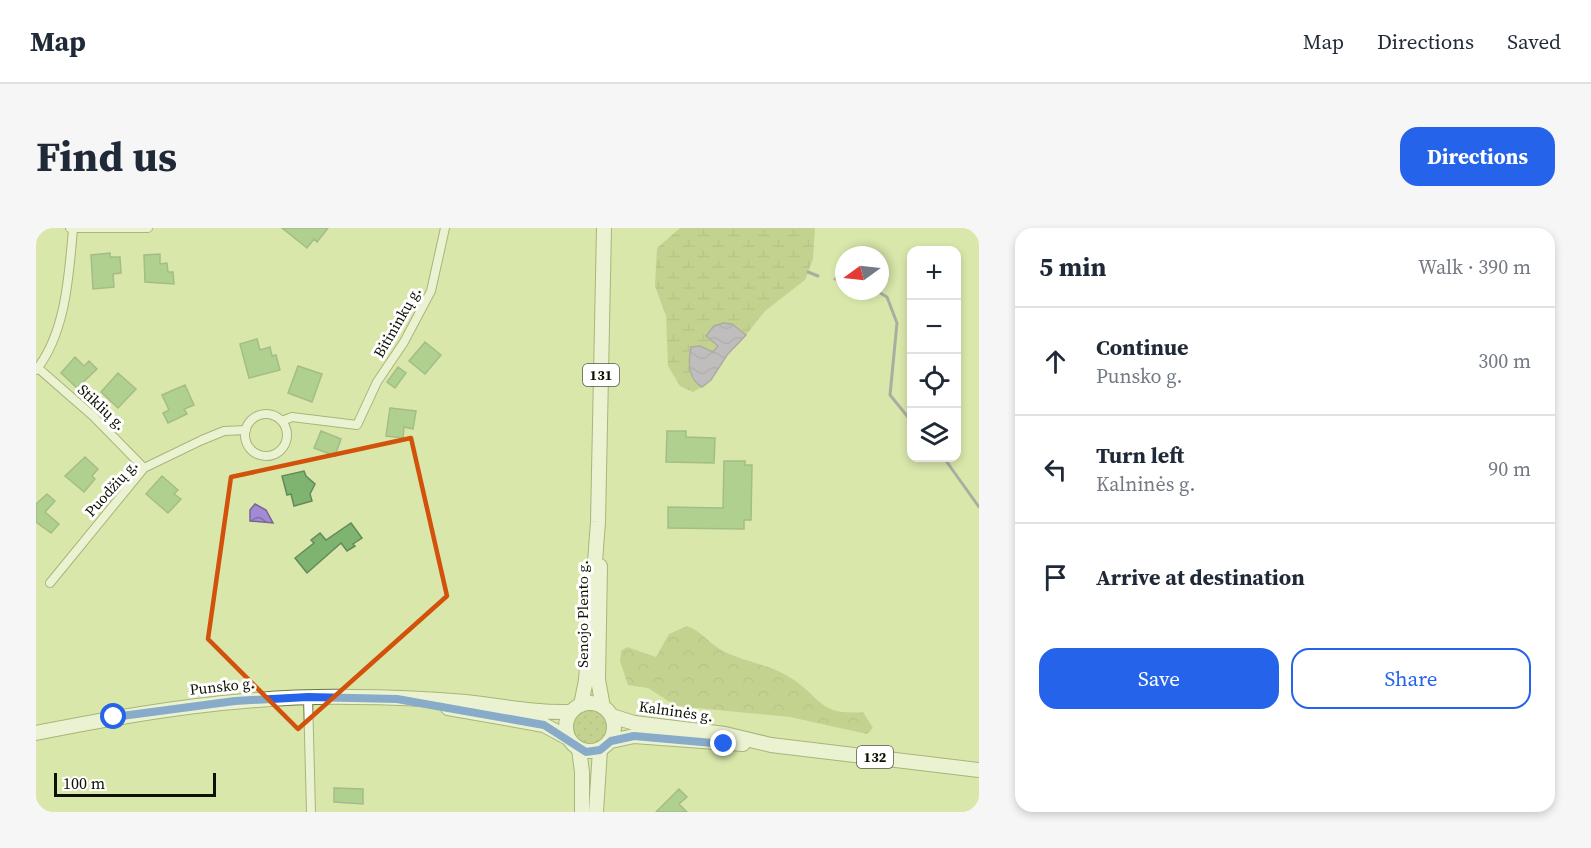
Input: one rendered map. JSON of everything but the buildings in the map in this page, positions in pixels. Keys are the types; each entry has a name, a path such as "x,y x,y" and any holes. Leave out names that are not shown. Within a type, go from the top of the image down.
{"main road":[{"name":"Senojo Plento g.","path":"576,708 586,680 598,522 604,228"},
{"name":"Senojo Plento g.","path":"598,522 601,586 598,680 607,711"},
{"name":"Punsko g.","path":"36,733 181,707 308,697 465,702 545,713 576,708"},
{"name":"Punsko g.","path":"413,700 544,725 568,738"},
{"path":"596,812 606,745 614,724 607,711 588,703 576,708 565,729 568,738 579,749 593,752 606,745"},
{"name":"Kalninės g.","path":"607,711 634,723 725,734 771,745"},
{"name":"Kalninės g.","path":"606,745 634,736 724,744 771,745 979,770"},
{"path":"579,749 582,772 582,812"}],"street":[{"path":"37,369 67,297 72,229 148,228"},
{"name":"Bitininkų g.","path":"282,421 292,417 357,425 376,382 404,342 432,291 445,228"},
{"name":"Stiklių g.","path":"37,369 93,416 144,468"},
{"path":"271,414 282,421 287,433 284,445 268,455 251,448 246,430 258,416 271,414"},
{"name":"Puodžių g.","path":"50,583 144,468 224,431 246,430"},
{"path":"308,697 311,812"}],"highlighted area":[{"path":"411,438 447,596 298,729 208,639 231,477"}],"green space":[{"path":"680,228 815,228 813,259 805,280 765,311 746,335 732,324 706,336 719,346 713,352 707,348 697,384 702,387 693,392 680,386 668,366 666,316 655,286 657,248"},
{"path":"687,626 725,652 791,678 829,708 849,713 863,712 873,728 867,734 790,717 676,706 648,688 628,685 620,661 621,651 627,647 656,657 669,634"},
{"path":"589,710 603,714 611,725 609,734 596,743 581,741 571,729 571,720 576,715"}],"water":[{"path":"723,323 732,324 746,335 727,355 711,380 702,387 697,384 690,369 691,347 700,346 713,352 718,346 706,336 714,326"},
{"path":"255,504 266,510 273,523 250,521 250,510"}],"waterway":[{"path":"808,272 818,276"},
{"path":"888,300 897,323 890,395 907,416"},
{"path":"947,462 979,507"}],"route":[{"path":"114,717 235,701 353,696 413,700 464,712 544,725 568,738 572,744 586,752 600,750 611,741 634,736 724,744"}]}
